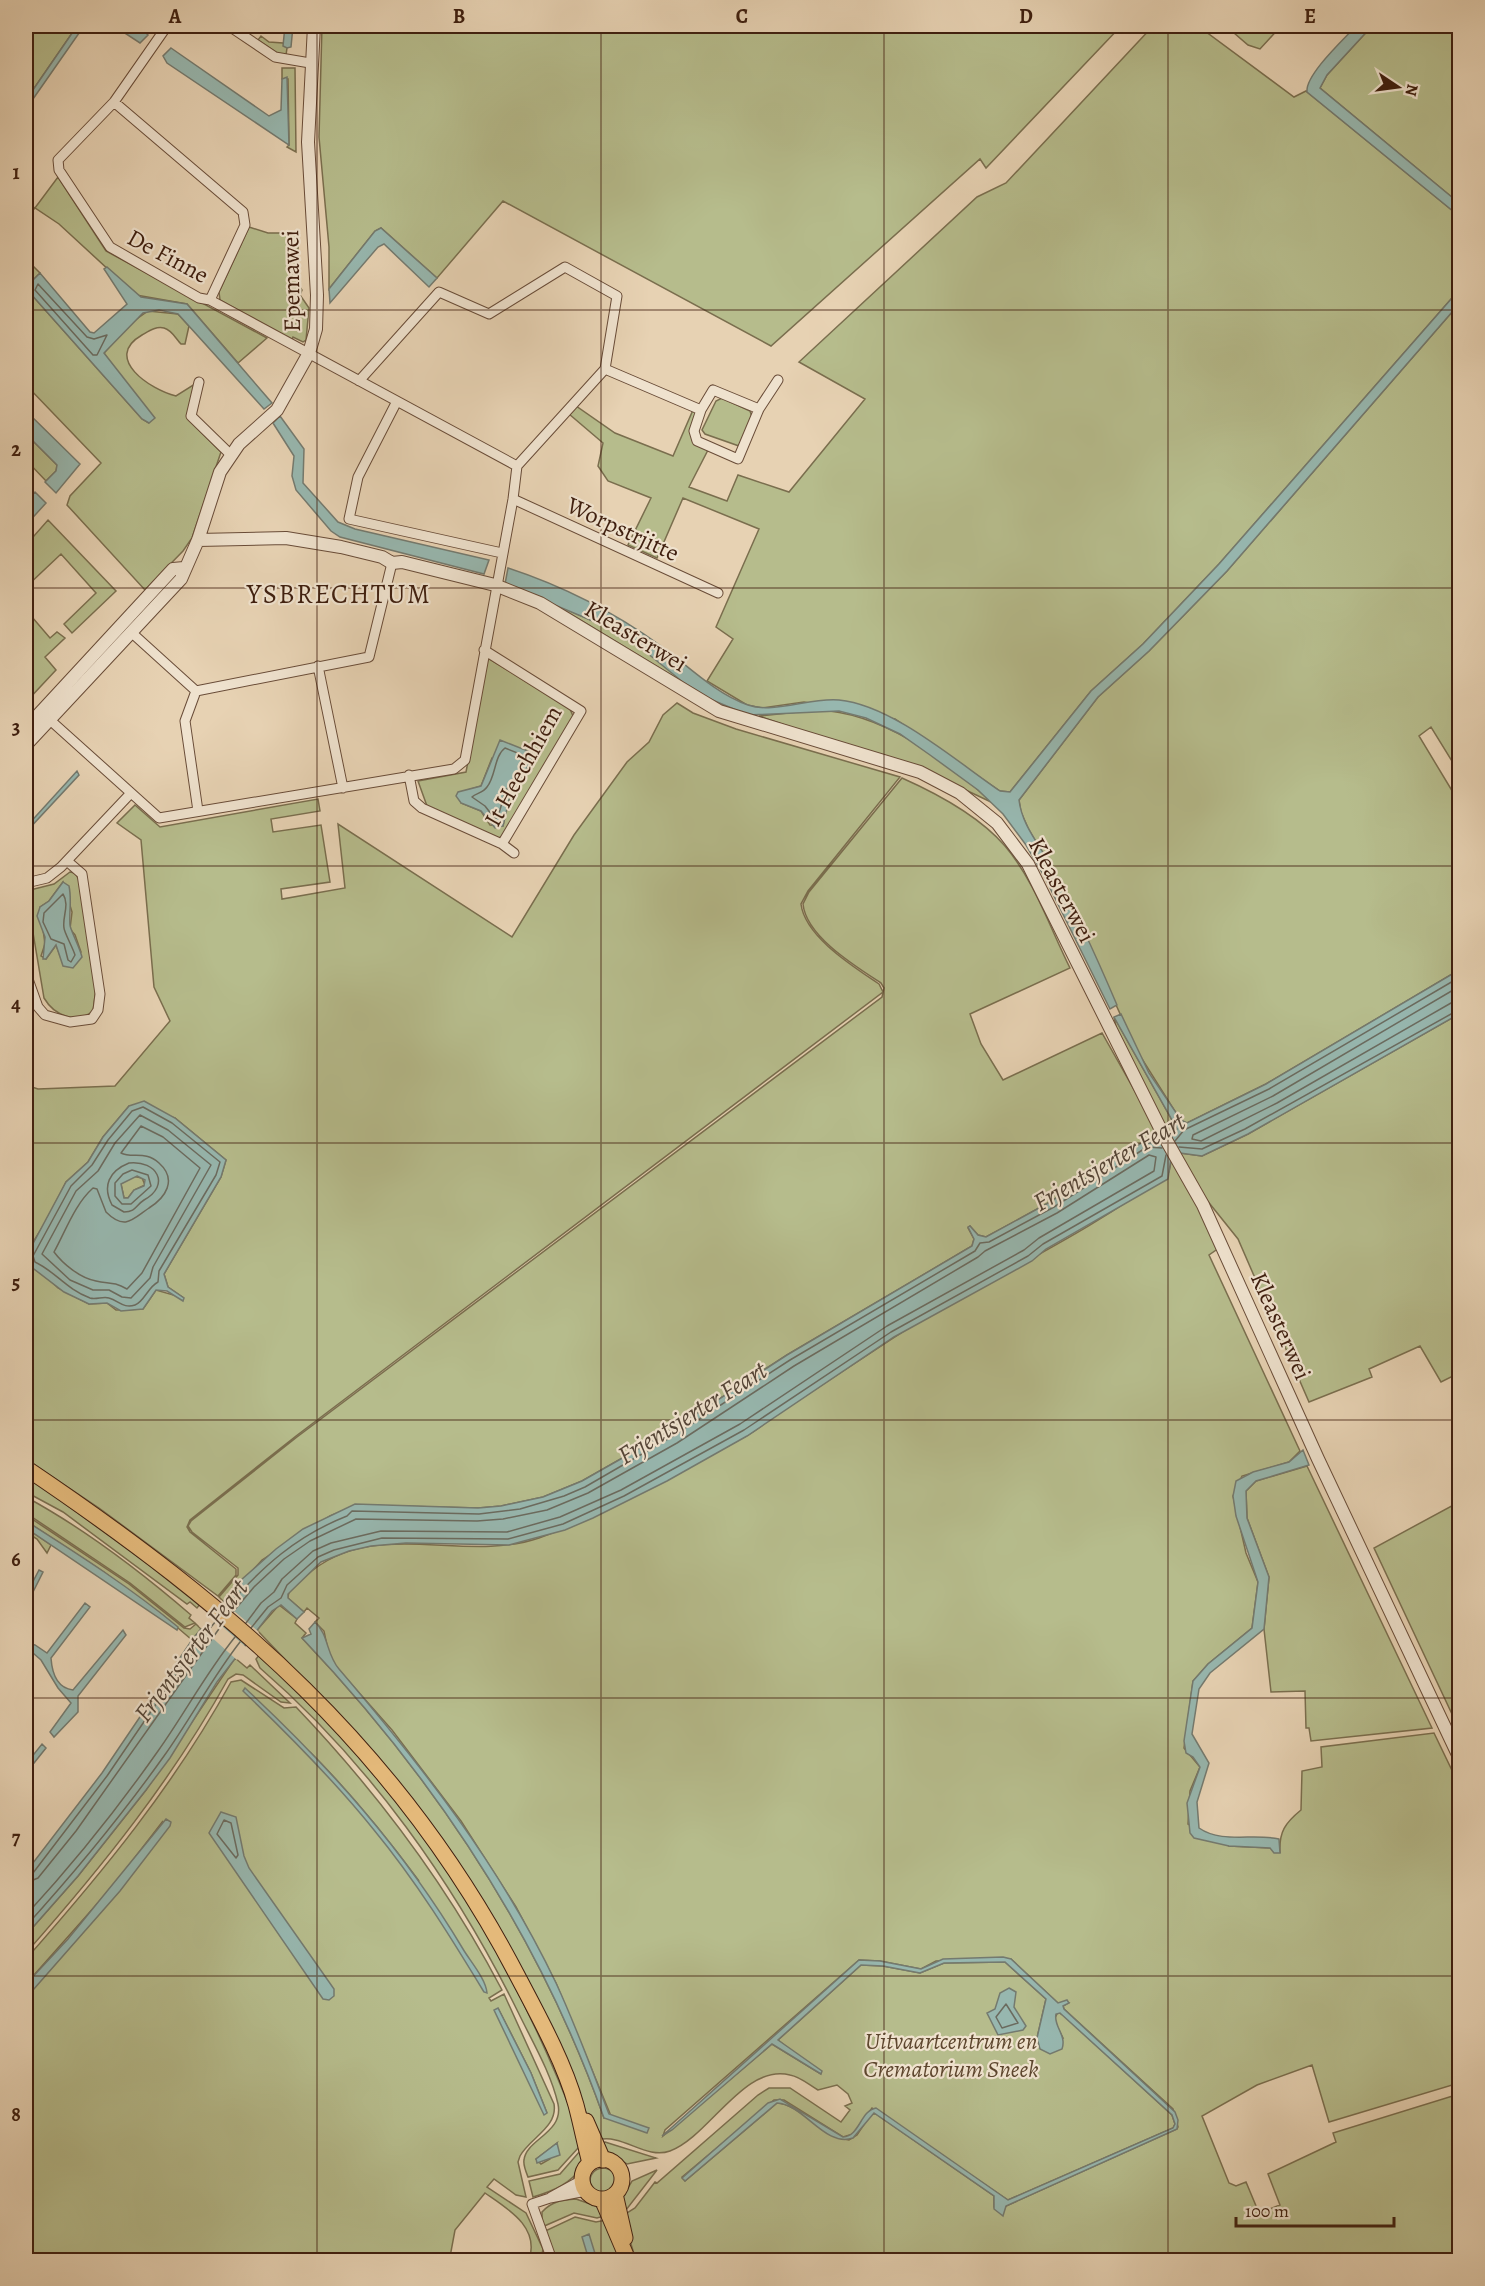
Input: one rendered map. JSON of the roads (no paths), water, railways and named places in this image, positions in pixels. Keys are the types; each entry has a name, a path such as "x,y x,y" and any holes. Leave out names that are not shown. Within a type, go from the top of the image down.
{"main road":[{"path":"26,1467 146,1552 207,1599 263,1648 350,1734 393,1784 452,1865 484,1914 522,1983 576,2106 584,2115 596,2162 584,2186 608,2197 627,2258"},
{"path":"596,2162 615,2165 621,2174 621,2185 608,2197"}],"street":[{"name":"De Finne","path":"167,26 114,102 61,154 57,166 110,247 199,298 210,300 396,403 518,466"},
{"path":"229,26 275,57 310,63"},
{"name":"Epemawei","path":"45,716 132,633 181,579 198,540 220,472 231,455 277,410 309,354 316,329 317,295 309,168 310,63 314,26"},
{"name":"De Finne","path":"114,102 243,212 245,225 210,300"},
{"path":"45,716 159,818 454,769 465,760 518,466 605,369 617,296 565,267 489,314 439,292 359,381"},
{"path":"605,369 701,410"},
{"path":"759,409 713,390 701,410 694,431 697,441 738,459 759,409 778,380"},
{"path":"199,382 191,416 231,455"},
{"path":"396,403 358,477 349,519 502,553"},
{"name":"Worpstrjitte","path":"513,499 718,593"},
{"name":"Kleasterwei","path":"198,540 286,538 341,547 382,557 392,563 402,562 495,585 540,603 719,711 921,772 960,793 982,810 1013,842 1028,864 1165,1138 1207,1213 1308,1438 1460,1759"},
{"path":"196,691 369,657 392,563"},
{"path":"26,745 45,716 173,569 184,568"},
{"path":"132,633 196,691"},
{"name":"It Heechhiem","path":"484,650 581,711 502,844"},
{"path":"318,666 343,788"},
{"path":"196,691 185,721 198,811"},
{"path":"26,728 45,716"},
{"name":"It Heechhiem","path":"410,775 414,801 422,808 502,844 514,853"},
{"path":"26,883 47,878 67,861 131,794"},
{"path":"26,961 28,979 38,1006 45,1015 70,1022 92,1019 98,1010 100,994 82,874 67,861"},
{"path":"552,2260 532,2205 584,2186"}],"water":[{"path":"77,26 84,26 26,109 26,100"},
{"path":"114,26 139,26 148,35 140,43"},
{"path":"285,26 293,26 291,47 287,48 283,46"},
{"path":"1356,26 1372,26 1327,75 1320,88 1459,203 1459,216 1307,92 1308,85 1318,67"},
{"path":"171,48 269,116 281,110 282,79 287,77 289,145 167,63 163,56"},
{"path":"381,228 437,278 429,287 384,244 378,247 330,303 329,289 375,231"},
{"path":"107,267 141,297 187,304 272,403 264,409 178,314 159,310 143,313 104,353 155,418 149,423 142,419 31,294 26,299 26,287 40,273 90,332 94,333 127,304 104,269"},
{"path":"1459,290 1459,304 1227,571 1149,651 1098,697 1019,800 1028,827 1069,900 1117,1005 1110,1009 1044,876 1026,845 1003,814 978,790 930,755 900,734 866,718 839,711 748,715 710,699 684,683 641,648 607,627 505,584 508,568 588,601 661,646 714,687 748,705 769,708 839,700 880,712 923,736 1000,791 1010,792 1091,691 1143,644 1219,564"},
{"path":"26,411 80,464 56,493 45,482 56,471 57,465 26,434"},
{"path":"280,416 304,449 303,483 338,522 355,529 489,560 484,574 340,537 331,531 296,490 292,476 294,456 273,423"},
{"path":"35,492 46,503 26,525 26,502"},
{"path":"500,740 533,753 534,757 510,795 503,826 495,828 481,811 461,803 456,796 458,792 481,786"},
{"path":"77,771 79,775 26,832 26,827"},
{"path":"63,882 69,886 70,925 82,957 73,968 63,966 56,945 46,959 43,959 45,937 37,916 40,907 49,901"},
{"name":"Frjentsjerter Feart","path":"1459,970 1459,1014 1248,1134 1202,1156 1180,1153 1171,1158 1168,1179 1046,1249 1032,1261 894,1337 747,1436 667,1481 565,1530 509,1545 406,1543 371,1546 349,1551 321,1562 288,1594 288,1598 304,1612 297,1619 281,1605 272,1611 217,1682 170,1758 146,1790 78,1876 26,1935 26,1872 102,1773 192,1640 241,1580 303,1529 355,1504 478,1508 501,1506 543,1497 582,1481 670,1431 787,1355 972,1246 974,1239 968,1227 970,1226 978,1235 986,1237 1050,1202 1149,1138 1152,1142 1166,1139 1177,1129 1114,1017 1121,1014 1149,1073 1181,1120 1187,1123 1266,1084"},
{"path":"144,1101 175,1118 226,1160 221,1177 164,1274 168,1287 184,1298 183,1301 167,1291 156,1290 143,1309 121,1311 107,1303 89,1304 64,1292 30,1266 28,1253 66,1182 88,1162 103,1137 129,1106","holes":["137,1176 145,1180 144,1186 134,1190 128,1198 124,1198 121,1184"]},
{"path":"1303,1450 1309,1465 1256,1481 1246,1491 1247,1518 1269,1577 1264,1629 1210,1673 1199,1689 1192,1734 1209,1763 1197,1802 1199,1828 1218,1836 1279,1839 1280,1853 1274,1853 1270,1848 1229,1846 1194,1838 1190,1833 1187,1803 1200,1767 1193,1757 1186,1753 1184,1741 1193,1681 1208,1664 1252,1628 1258,1582 1236,1516 1233,1496 1236,1481 1253,1472 1289,1462"},
{"path":"26,1521 123,1585 178,1627 177,1630 26,1528"},
{"path":"39,1570 43,1572 26,1606 26,1595"},
{"path":"85,1603 90,1607 51,1658 54,1674 59,1683 73,1690 123,1630 126,1635 78,1696 78,1712 54,1737 50,1732 71,1703 58,1688 41,1660 26,1647 26,1643 35,1645 47,1653"},
{"path":"315,1622 323,1633 335,1663 430,1780 511,1899 556,1983 609,2114 649,2128 647,2133 604,2118 578,2051 515,1923 478,1862 438,1803 350,1691 302,1638 311,1634 309,1629"},
{"path":"245,1688 307,1748 391,1844 481,1976 487,1993 484,1992 404,1869 359,1811 294,1741 243,1691"},
{"path":"42,1744 46,1748 26,1773 26,1764"},
{"path":"221,1812 236,1817 244,1856 249,1868 334,1989 334,1996 329,2000 323,1999 209,1833"},
{"path":"166,1819 171,1822 170,1826 120,1891 26,1998 26,1984 68,1939"},
{"path":"1003,1957 1011,1959 1058,2003 1067,2000 1069,2003 1063,2006 1064,2009 1175,2112 1178,2120 1177,2129 1006,2206 1003,2216 994,2209 994,2196 874,2113 853,2138 843,2139 824,2132 787,2105 777,2103 685,2181 682,2178 768,2103 780,2099 843,2137 849,2136 866,2114 876,2108 1008,2200 1173,2128 1175,2124 1172,2115 1060,2013 1056,2014 1056,2023 1063,2039 1062,2049 1050,2054 1040,2049 1037,2038 1046,1999 1005,1962 944,1963 920,1973 883,1966 861,1965 778,2040 822,2071 821,2074 772,2044 672,2130 662,2136 859,1960 880,1961 921,1969 943,1959"},
{"path":"1009,1988 1016,1992 1014,2007 1026,2026 1023,2030 998,2035 987,2013 995,2009 1000,1993"},
{"path":"498,2008 531,2073 547,2113 544,2115 494,2010"},
{"path":"557,2143 560,2155 537,2163 536,2159"},
{"path":"589,2234 597,2260 589,2260 582,2237"}],"district":[{"name":"YSBRECHTUM","path":"339,594"}],"park label":[{"name":"Uitvaartcentrum en Crematorium Sneek","path":"951,2055"}]}
